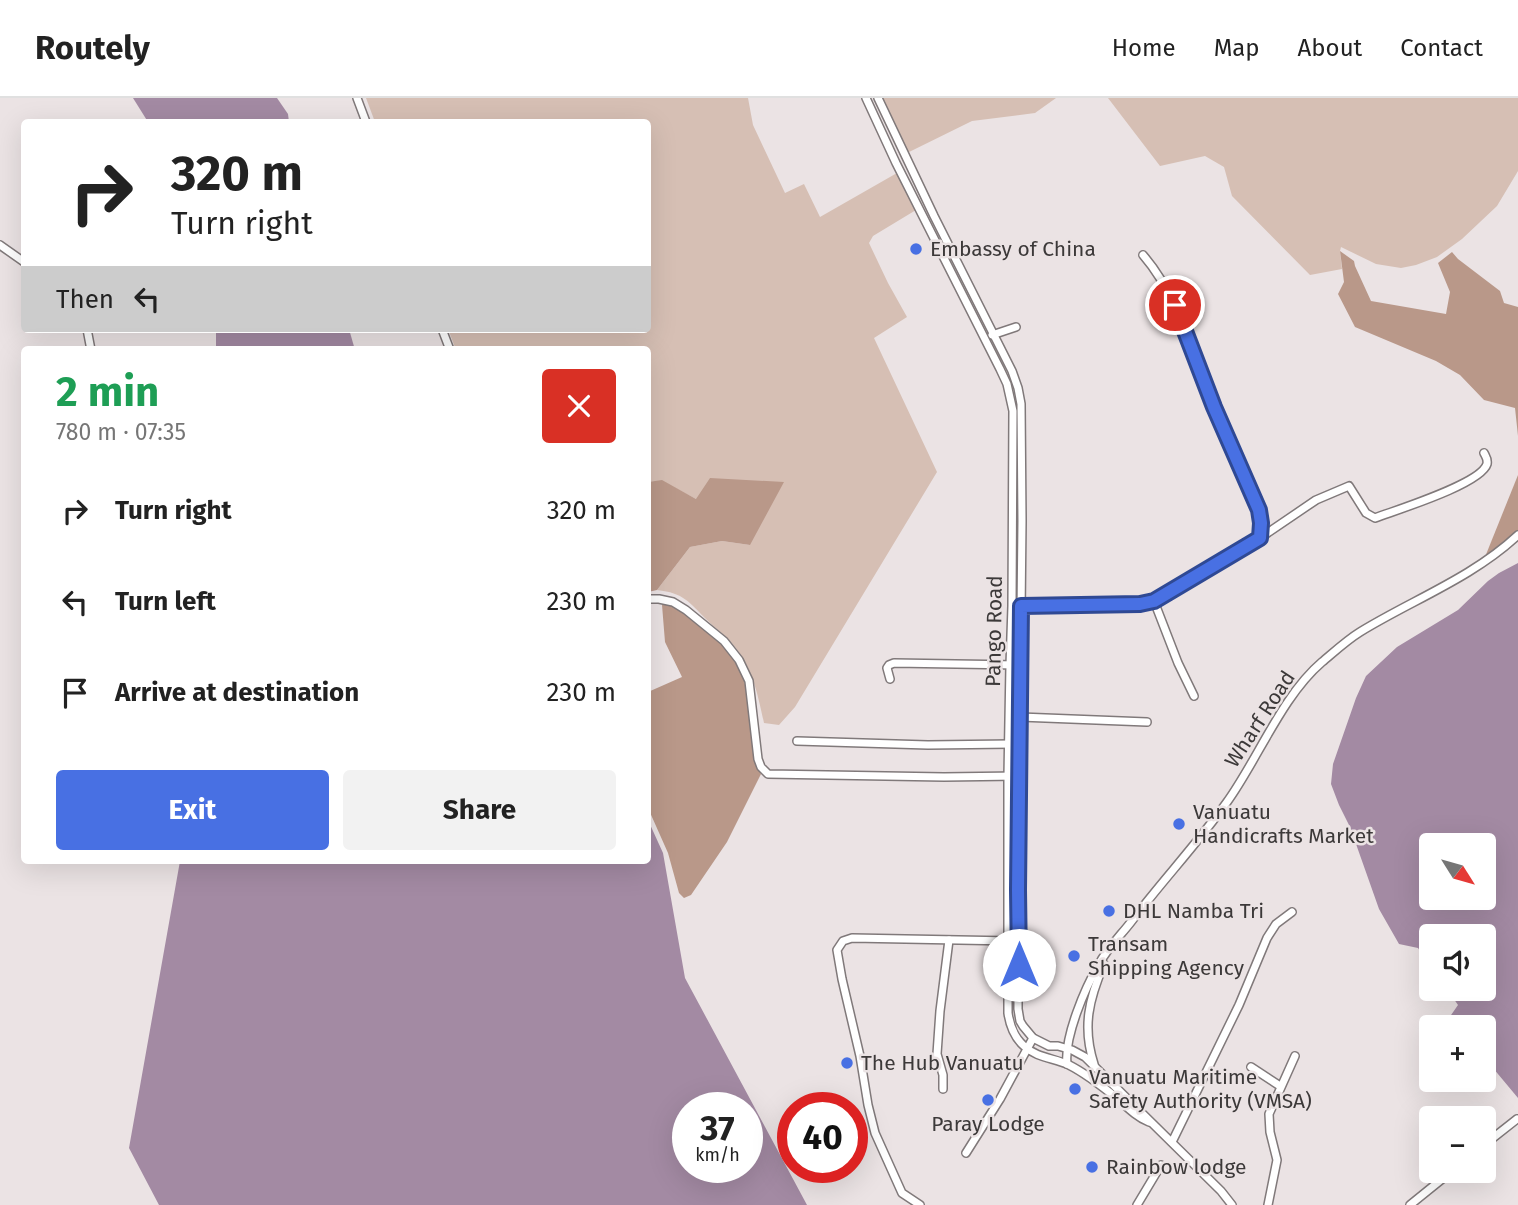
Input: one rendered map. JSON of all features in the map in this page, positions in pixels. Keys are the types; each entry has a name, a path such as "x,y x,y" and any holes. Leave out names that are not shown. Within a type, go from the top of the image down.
{"street":[{"path":"357,98 365,119"},
{"name":"Pango Road","path":"866,98 1007,384 1013,411 1008,1013 1013,1033 1027,1049"},
{"name":"Pango Road","path":"878,98 1012,371 1021,401 1023,521 1018,1010 1023,1026 1033,1038"},
{"path":"0,246 21,260"},
{"path":"1143,255 1160,276 1175,305 1214,407 1259,510 1260,538"},
{"path":"986,340 994,334 1016,327"},
{"path":"1012,606 1128,605 1154,601 1260,538 1316,500 1346,486 1351,488 1366,513 1375,518 1465,484 1479,475 1487,464 1484,453"},
{"name":"Wharf Road","path":"1069,1065 1066,1048 1089,983 1100,961 1155,891 1199,841 1229,800 1292,696 1320,664 1358,633 1451,582 1518,536"},
{"path":"651,599 673,602 686,610 724,641 739,660 749,681 758,759 768,774 1020,776"},
{"path":"1154,601 1194,696"},
{"path":"890,679 887,668 894,663 1022,665"},
{"path":"1020,717 1147,722"},
{"path":"797,741 1020,743"},
{"path":"1172,1142 1239,1005 1267,938 1276,924 1292,912"},
{"path":"920,1205 902,1192 875,1133 836,950 846,939 1019,942"},
{"path":"943,1089 943,1075 937,1054 949,940"},
{"name":"Wharf Road","path":"1095,1066 1089,1049 1089,1008 1111,947"},
{"path":"966,1153 1000,1099 1033,1038 1085,1057 1149,1122"},
{"path":"1027,1049 1042,1057 1069,1065 1105,1088 1172,1142 1232,1205"},
{"path":"1069,1065 1082,1061 1089,1049"},
{"path":"1268,1205 1277,1160 1269,1114 1295,1056"},
{"path":"1251,1067 1280,1086"},
{"path":"1496,1136 1517,1119"},
{"path":"1137,1205 1161,1164"},
{"path":"1410,1205 1437,1183"}],"shaded area":[{"path":"133,98 277,98 289,119 146,119"},
{"path":"366,98 748,98 753,125 785,193 804,184 820,217 897,173 916,210 873,236 869,243 907,317 874,338 937,472 795,707 779,725 764,723 748,668 728,639 685,599 674,593 657,590 690,547 722,541 750,545 696,499 662,481 651,482 651,346 454,346 450,333 651,333 651,119 374,119"},
{"path":"875,98 1056,98 1035,113 972,121 903,155"},
{"path":"1108,98 1518,98 1518,171 1497,206 1462,239 1437,257 1401,268 1376,264 1341,247 1342,269 1310,275 1232,196 1224,167 1205,156 1160,166"},
{"path":"1340,251 1354,261 1371,301 1446,314 1450,292 1438,263 1452,252 1500,291 1504,303 1518,307 1518,436 1515,408 1484,400 1460,375 1436,361 1355,327 1338,294 1344,282"},
{"path":"216,333 350,333 354,346 216,346"},
{"path":"1518,475 1518,535 1483,562"},
{"path":"710,478 784,482 750,545 722,541 690,547 657,590 651,591 651,482 662,480 696,499"},
{"path":"1518,563 1518,1098 1496,1072 1496,1015 1451,1015 1458,1005 1455,1001 1496,1001 1496,924 1419,924 1419,949 1399,944 1379,909 1350,827 1331,784 1333,764 1366,676 1397,647 1458,610 1488,581"},
{"path":"670,603 704,626 734,660 745,684 754,755 761,774 727,842 691,895 684,898 679,893 668,853 651,815 651,691 682,677 665,642 662,605"},
{"path":"651,827 663,853 685,978 746,1092 672,1092 672,1183 763,1183 763,1123 777,1149 777,1183 795,1183 807,1205 159,1205 129,1148 179,864 651,864"}],"place":[{"name":"Embassy of China","path":"916,249"},
{"name":"Vanuatu Handicrafts Market","path":"1179,824"},
{"name":"DHL Namba Tri","path":"1109,911"},
{"name":"Transam Shipping Agency","path":"1074,956"},
{"name":"The Hub Vanuatu","path":"847,1063"},
{"name":"Vanuatu Maritime Safety Authority (VMSA)","path":"1075,1089"},
{"name":"Paray Lodge","path":"988,1100"},
{"name":"Rainbow lodge","path":"1092,1167"}],"route":[{"path":"1019,965 1021,606 1088,606 1154,601 1260,538 1259,510 1214,407 1175,305"}]}
